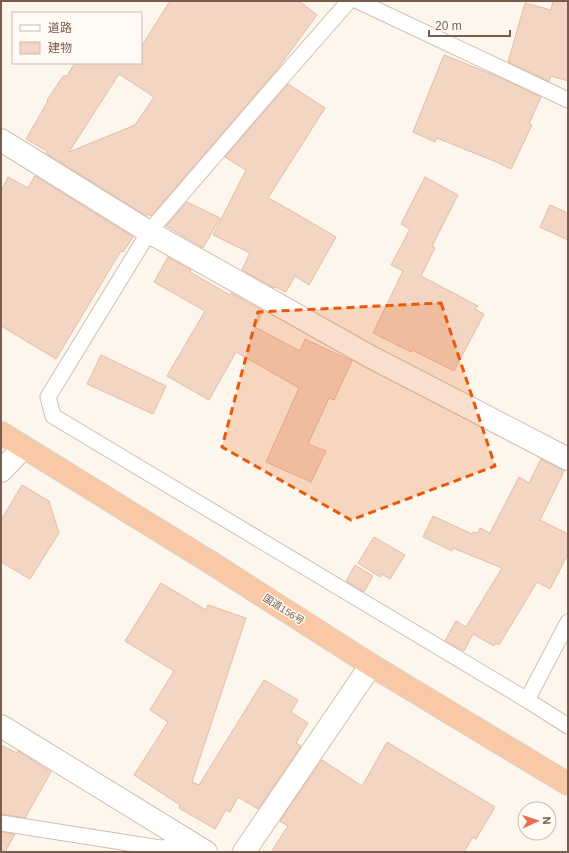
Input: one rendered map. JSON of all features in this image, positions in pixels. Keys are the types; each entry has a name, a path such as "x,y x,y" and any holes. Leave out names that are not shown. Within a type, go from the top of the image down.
{"highway":[{"name":"国道156号","path":"1,433 204,558 371,665 568,784"}],"street":[{"path":"1,140 149,232 371,357 568,459"},
{"path":"1,472 24,447"},
{"path":"244,852 371,665"},
{"path":"1,726 199,848"}],"lane":[{"path":"349,1 149,232 48,397 53,416 528,700 568,726"},
{"path":"358,1 568,100"},
{"path":"528,700 568,622"},
{"path":"1,823 160,848 199,848"}],"highlighted area":[{"path":"441,303 495,466 351,520 222,447 258,312"}],"building":[{"path":"170,1 299,1 317,15 276,71 151,216 148,214 146,216 46,153 47,151 26,139 48,101 47,100 64,75 66,77 74,64 142,64 142,45","holes":["119,74 154,97 135,125 69,152"]},
{"path":"553,1 568,1 568,81 551,76 549,81 508,62 525,3 551,10"},
{"path":"444,55 499,77 541,97 529,124 532,125 511,169 437,138 435,142 413,132"},
{"path":"288,84 325,108 268,198 336,237 309,285 295,276 286,292 275,287 274,288 242,270 250,253 213,235 246,170 225,157"},
{"path":"35,176 133,237 123,252 121,251 56,359 1,326 1,191 8,177 28,188"},
{"path":"425,177 458,195 432,246 435,248 421,276 478,306 475,309 484,314 454,371 373,333 403,271 391,265 410,229 401,224"},
{"path":"187,202 220,218 203,248 166,226"},
{"path":"550,205 568,213 568,240 540,227"},
{"path":"168,257 191,270 190,272 230,295 231,293 263,311 255,327 300,351 305,339 352,361 334,400 329,398 308,444 326,451 311,482 266,462 299,388 236,352 209,400 167,376 205,311 154,282"},
{"path":"101,355 166,386 153,414 87,384"},
{"path":"541,459 564,471 540,520 568,534 568,554 550,589 537,582 499,645 496,643 494,646 473,634 464,651 445,641 456,621 466,627 502,568 453,548 452,551 423,537 433,516 472,534 473,532 478,533 480,528 490,533 519,477 529,483"},
{"path":"22,485 49,501 59,533 30,579 1,562 1,520"},
{"path":"374,537 405,555 390,579 382,574 380,577 358,563"},
{"path":"355,565 373,576 364,592 346,581"},
{"path":"161,583 206,610 208,605 246,618 192,782 199,785 264,680 298,700 291,712 308,723 296,743 301,746 258,809 238,797 230,812 226,810 215,829 179,808 180,805 134,775 168,722 150,710 174,671 125,641"},
{"path":"387,742 495,807 476,839 473,837 464,852 271,852 288,826 280,821 322,760 362,786"},
{"path":"1,745 17,753 18,751 51,772 25,818 1,814"},
{"path":"1,832 15,834 5,852 1,852"}]}
